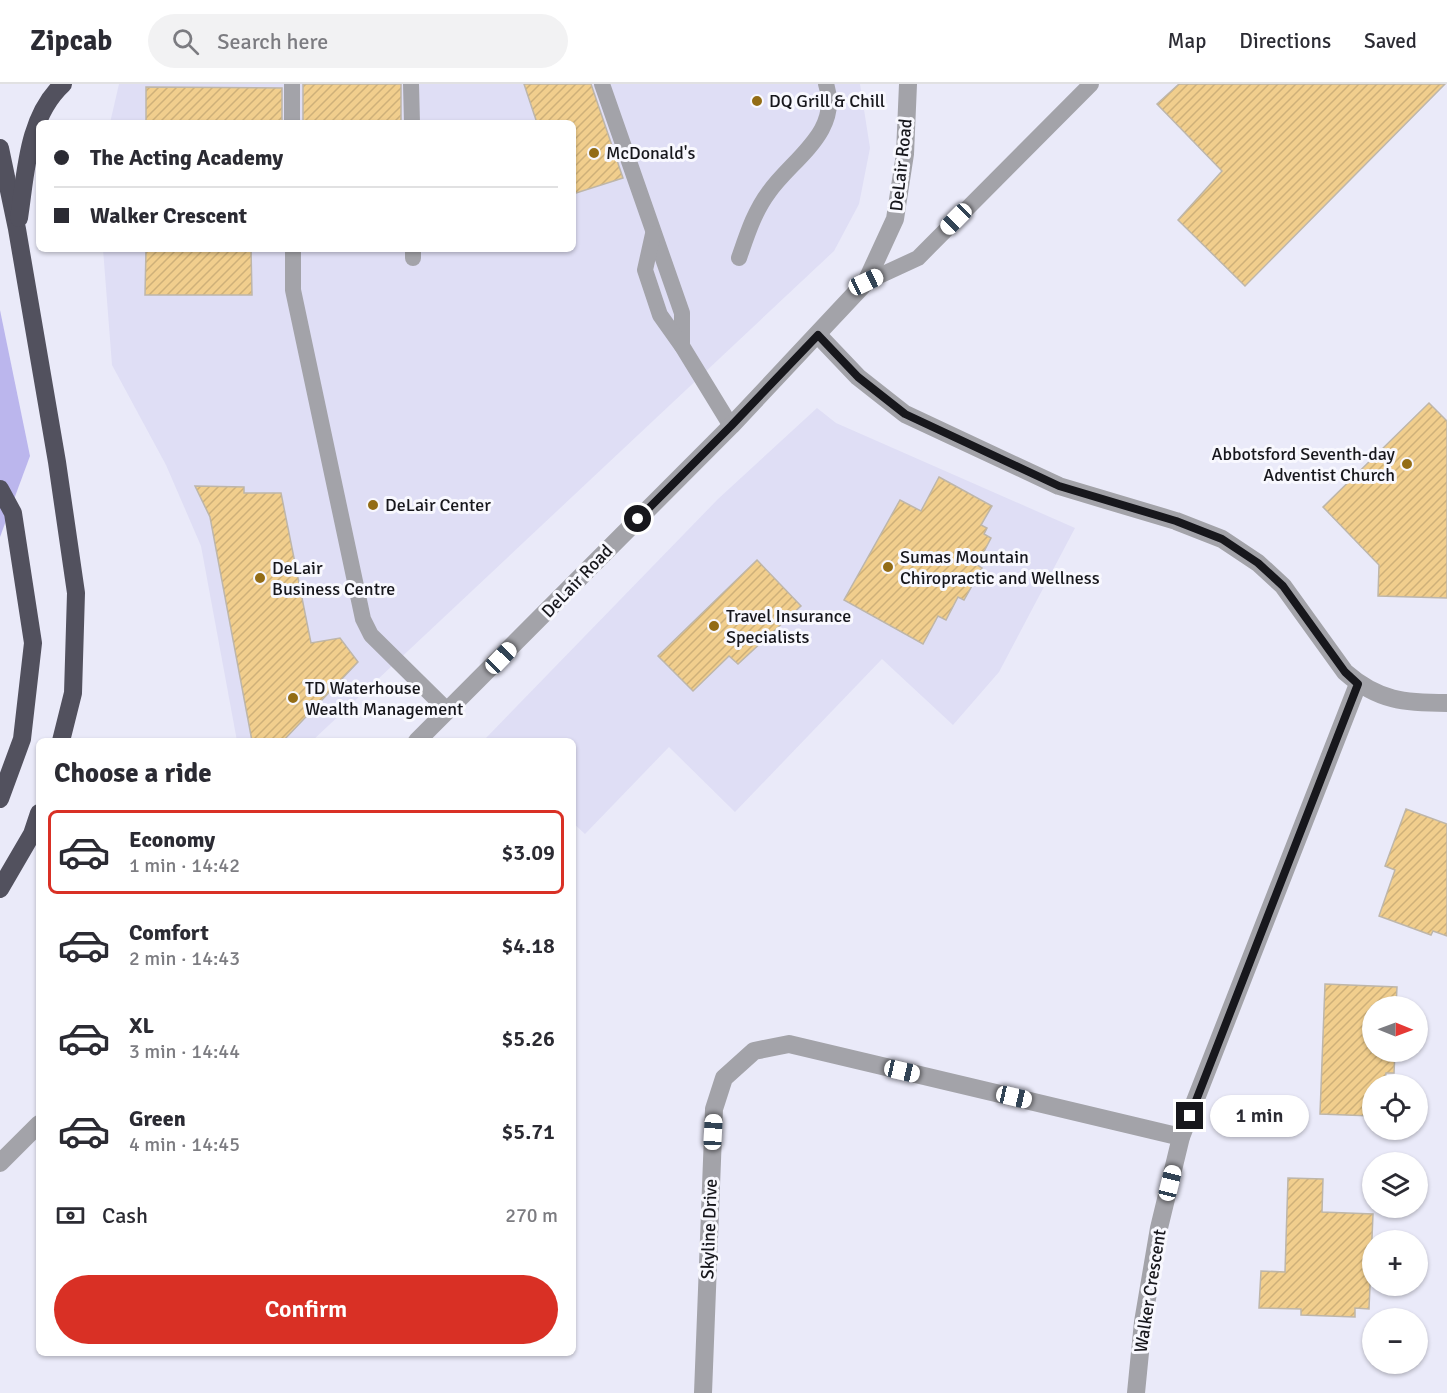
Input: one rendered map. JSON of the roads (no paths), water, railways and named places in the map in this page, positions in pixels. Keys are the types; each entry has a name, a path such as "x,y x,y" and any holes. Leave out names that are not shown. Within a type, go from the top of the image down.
{"highway":[{"path":"40,120 53,93 63,84"},
{"path":"17,229 32,136 36,128"},
{"path":"0,148 17,229 57,462 76,593 73,693 62,738"},
{"path":"0,489 13,513 33,644 22,739 0,799"},
{"path":"0,889 32,834 36,822"}],"street":[{"name":"DeLair Road","path":"420,738 731,426 866,282 896,219 904,154 908,84"},
{"path":"818,335 858,377 905,414 1059,486 1176,521 1222,539 1258,563 1283,586 1345,672 1358,684 1384,698 1411,703 1447,704"},
{"name":"Walker Crescent","path":"1136,1393 1143,1322 1159,1228 1181,1137 1358,684"},
{"name":"Skyline Drive","path":"703,1393 714,1109 724,1078 754,1051 789,1044 1181,1137"},
{"path":"0,1163 36,1127"}],"lane":[{"path":"292,84 292,120"},
{"path":"411,84 412,120"},
{"path":"602,84 653,233 645,270 660,315 682,346 731,426"},
{"path":"739,258 753,218 770,190 818,139 827,114 826,84"},
{"path":"866,282 918,258 1091,84"},
{"path":"293,254 293,290 363,619 370,635 447,710"}],"place":[{"name":"DQ Grill & Chill","path":"757,101"},
{"name":"McDonald's","path":"594,153"},
{"name":"Abbotsford Seventh-day Adventist Church","path":"1407,464"},
{"name":"DeLair Center","path":"373,505"},
{"name":"Sumas Mountain Chiropractic and Wellness","path":"888,567"},
{"name":"DeLair Business Centre","path":"260,578"},
{"name":"Travel Insurance Specialists","path":"714,626"},
{"name":"TD Waterhouse Wealth Management","path":"293,698"}]}
